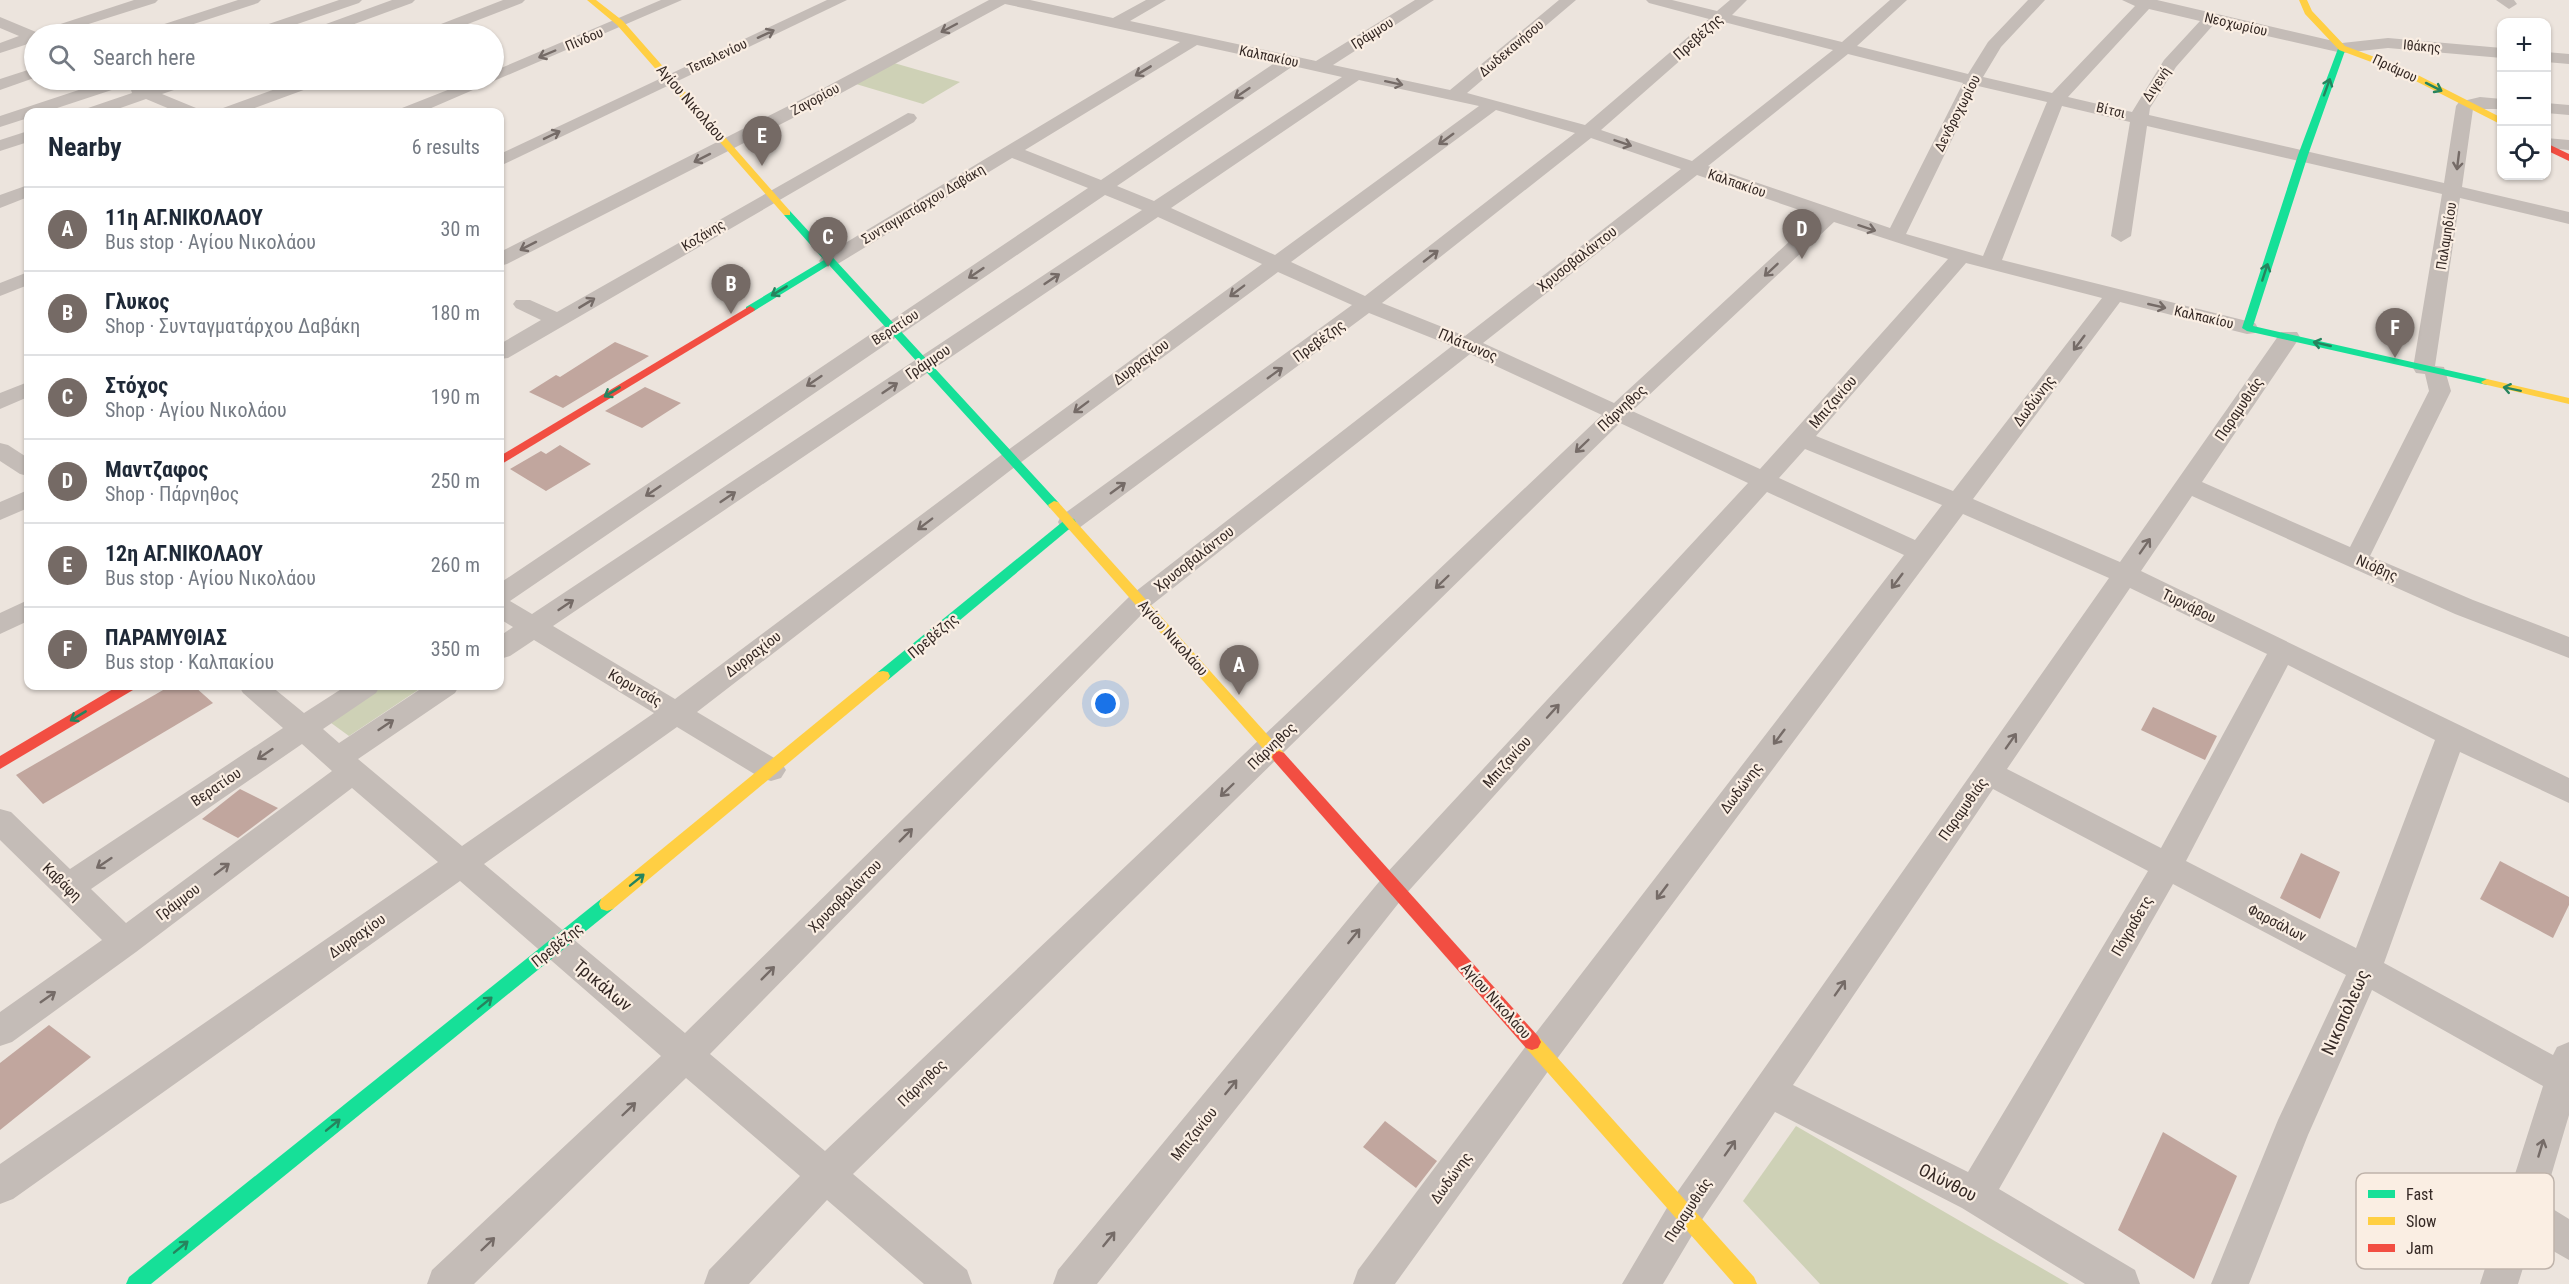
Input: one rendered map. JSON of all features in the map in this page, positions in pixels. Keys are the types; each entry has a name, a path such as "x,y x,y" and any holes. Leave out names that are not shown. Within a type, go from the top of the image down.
{"street":[{"path":"83,24 150,0"},
{"path":"180,24 253,0"},
{"path":"283,24 354,0"},
{"path":"341,24 407,0"},
{"path":"455,24 517,0"},
{"name":"Αγίου Νικολάου","path":"591,0 620,23 829,261 1071,522 1747,1284"},
{"name":"Πίνδου","path":"504,73 674,0"},
{"name":"Τεπελενίου","path":"504,159 839,0"},
{"name":"Ζαγορίου","path":"504,258 727,145 1000,0"},
{"name":"Καλπακίου","path":"1008,0 1493,104 1591,132 1829,216 1961,257 2247,328 2569,401"},
{"path":"1115,24 1158,0"},
{"name":"Γράμμου","path":"1319,66 1426,0"},
{"name":"Δωδεκανήσου","path":"1454,95 1568,0"},
{"name":"Βίτσι","path":"1654,0 1972,80 2302,154 2569,218"},
{"name":"Πρεβέζης","path":"136,1284 557,945 1071,522 1368,305 1591,132 1738,0"},
{"name":"Χρυσοβαλάντου","path":"446,1284 686,1055 1140,601 1694,168 1845,48 1899,0"},
{"name":"Δενδροχωρίου","path":"1895,237 1972,80 1994,45 2037,0"},
{"name":"Πριάμου","path":"2303,0 2308,12 2342,48 2391,66 2497,119"},
{"path":"1990,264 2057,98 2141,1"},
{"name":"Νεοχωρίου","path":"2141,1 2342,48"},
{"name":"Διγενή","path":"2121,236 2141,108 2170,64 2211,18"},
{"path":"0,22 24,33"},
{"path":"0,48 24,40"},
{"name":"Συνταγματάρχου Δαβάκη","path":"504,459 1193,41"},
{"name":"Ιθάκης","path":"2342,48 2388,43 2497,53"},
{"path":"2247,328 2302,154 2342,48"},
{"path":"2551,57 2569,59"},
{"name":"Βερατίου","path":"504,592 1291,60"},
{"name":"Γράμμου","path":"504,646 1356,75"},
{"path":"0,85 24,77"},
{"path":"40,108 91,90"},
{"path":"141,90 181,108"},
{"path":"105,108 157,90"},
{"path":"245,108 289,90"},
{"path":"418,108 462,90"},
{"name":"Δυρραχίου","path":"0,1186 677,712 1012,458 1493,104"},
{"path":"2468,104 2497,104"},
{"name":"Παλαμηδίου","path":"2356,559 2439,391 2430,370 2465,106 2468,104"},
{"path":"2551,108 2569,110"},
{"path":"0,122 24,114"},
{"name":"Κοζάνης","path":"504,350 908,118"},
{"path":"0,146 24,137"},
{"path":"2551,145 2569,145"},
{"path":"2551,147 2569,158"},
{"name":"Πλάτωνος","path":"1011,151 1157,209 1368,305 1468,345 1919,552"},
{"path":"0,202 24,193"},
{"name":"Πάρνηθος","path":"723,1284 826,1175 1617,413 1829,216"},
{"name":"Μπιζανίου","path":"1072,1284 1394,886 1801,439 1961,257"},
{"path":"0,290 24,280"},
{"name":"Δωδώνης","path":"1372,1284 1541,1052 2114,296"},
{"path":"523,304 558,320"},
{"name":"Παραμυθιάς","path":"1641,1284 1684,1214 2289,337"},
{"path":"0,402 24,390"},
{"name":"Τυρνάβου","path":"1801,439 1957,501 2125,574 2451,736 2569,791"},
{"path":"0,450 24,466"},
{"name":"Νιόβης","path":"2187,485 2569,648"},
{"path":"0,513 24,500"},
{"name":"Κορυτσάς","path":"504,610 771,770"},
{"path":"0,625 24,611"},
{"name":"Πόγραδετς","path":"1975,1195 2167,867 2282,651"},
{"path":"0,763 121,690"},
{"name":"Τρικάλων","path":"258,690 953,1284"},
{"name":"Βερατίου","path":"67,888 360,690"},
{"name":"Γράμμου","path":"0,1031 125,942 345,764 441,690"},
{"name":"Nικοπόλεως","path":"2230,1284 2291,1132 2365,969 2451,736"},
{"name":"Φαρσάλων","path":"1988,773 2365,969 2566,1069"},
{"name":"Καβάφη","path":"0,821 125,942"},
{"path":"2534,1173 2566,1069"},
{"name":"Ολύνθου","path":"1769,1091 1975,1195 2121,1284"},
{"path":"2554,1231 2569,1241"},
{"path":"2499,1284 2504,1269"}],"green space":[{"path":"894,63 960,82 923,104 856,84"},
{"path":"373,690 418,690 349,736 327,720"},
{"path":"1796,1126 2069,1284 1820,1284 1743,1201"}],"building":[{"path":"615,342 649,356 563,408 529,392 556,375 560,377"},
{"path":"645,387 681,403 642,428 605,411"},
{"path":"560,445 591,464 546,491 510,469 541,451 546,454"},
{"path":"163,690 198,690 213,703 43,804 16,775"},
{"path":"2153,707 2217,736 2205,760 2141,730"},
{"path":"240,789 278,808 238,838 202,819"},
{"path":"2301,853 2340,872 2320,919 2280,898"},
{"path":"2500,861 2569,897 2569,905 2553,938 2480,899"},
{"path":"49,1025 91,1057 0,1130 0,1063"},
{"path":"1385,1121 1437,1161 1416,1188 1363,1147"},
{"path":"2163,1132 2237,1176 2194,1279 2118,1230"}],"traffic: fast":[{"path":"2342,48 2303,155 2247,328 2487,382"},
{"path":"787,213 1054,505"},
{"path":"750,309 829,261"},
{"path":"883,676 1070,522"},
{"path":"136,1284 607,904"}],"traffic: slow":[{"path":"591,0 620,23 787,213"},
{"path":"2303,0 2308,12 2342,48 2401,70 2497,119"},
{"path":"2487,382 2569,401"},
{"path":"1054,505 1279,757"},
{"path":"607,904 883,676"},
{"path":"1532,1042 1747,1284"}],"traffic: jam":[{"path":"2551,149 2569,158"},
{"path":"504,459 750,309"},
{"path":"0,763 121,690"},
{"path":"1279,757 1532,1042"}],"place":[{"name":"12η ΑΓ.ΝΙΚΟΛΑΟΥ","path":"762,166"},
{"name":"Μαντζαφος","path":"1802,259"},
{"name":"Στόχος","path":"828,267"},
{"name":"Γλυκος","path":"731,314"},
{"name":"ΠΑΡΑΜΥΘΙΑΣ","path":"2395,358"},
{"name":"11η ΑΓ.ΝΙΚΟΛΑΟΥ","path":"1239,695"}]}
